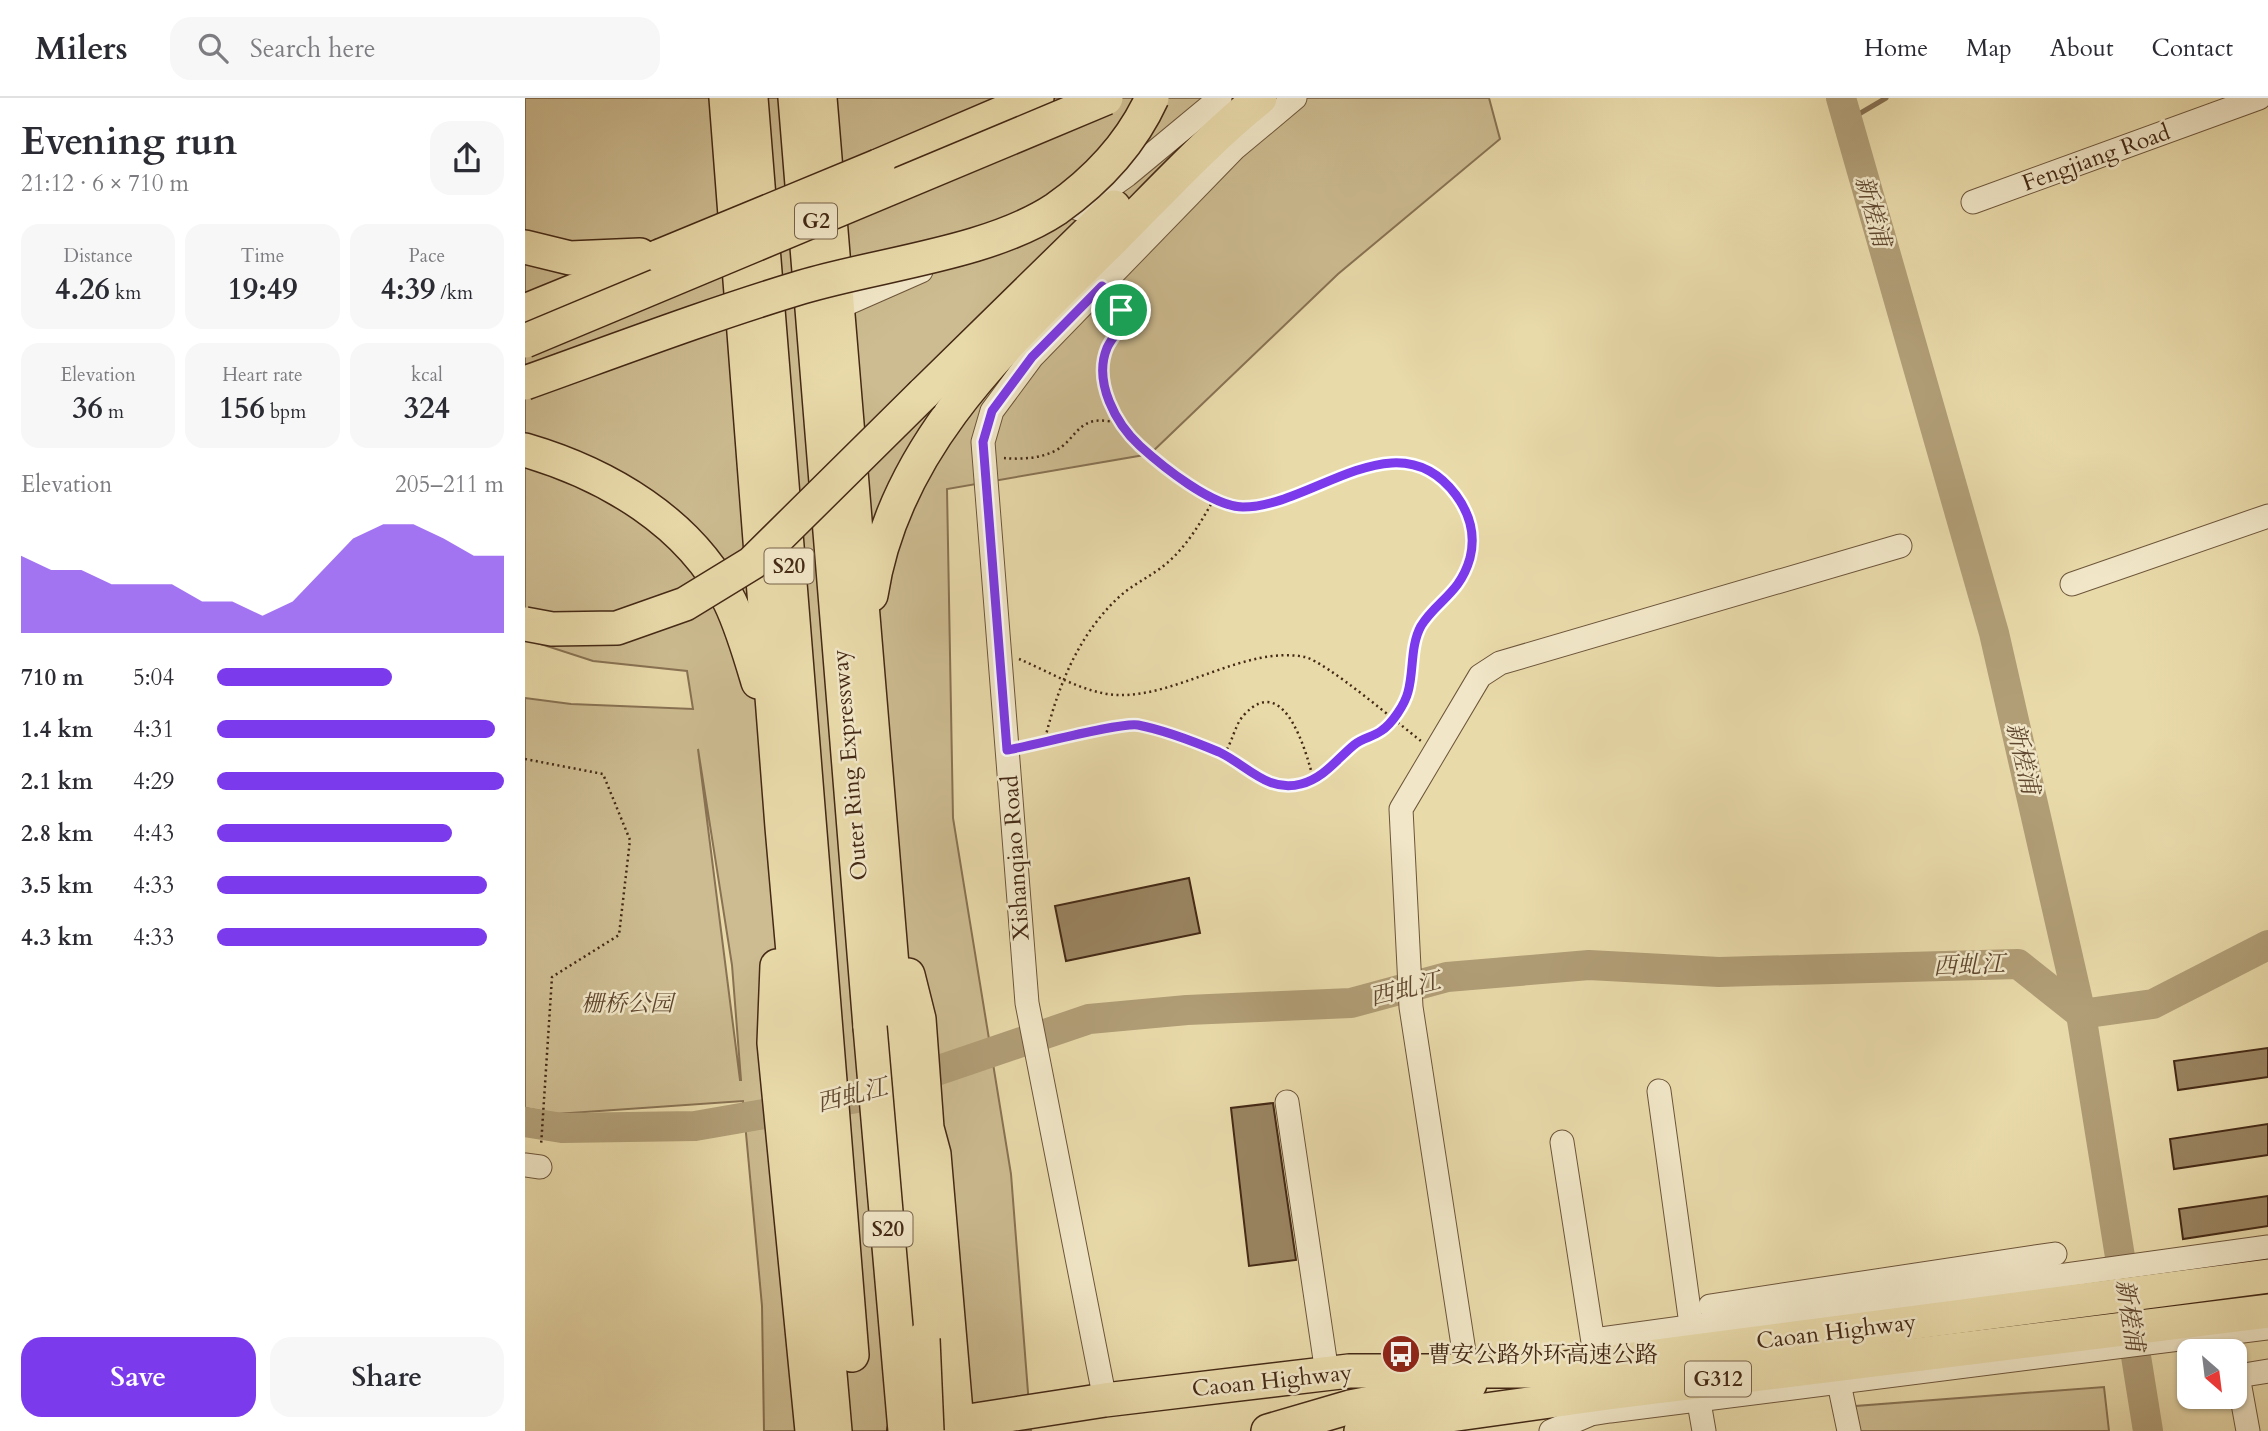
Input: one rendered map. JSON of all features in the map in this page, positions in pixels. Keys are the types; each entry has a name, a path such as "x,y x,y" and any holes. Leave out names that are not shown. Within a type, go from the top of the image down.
{"highway":[{"path":"724,98 730,137 782,827 835,1431"},
{"name":"Outer Ring Expressway","path":"751,98 801,1039 857,1431"},
{"name":"Outer Ring Expressway","path":"795,98 895,1023 904,1431"},
{"path":"820,98 922,1325 943,1429"},
{"name":"G2","path":"525,311 660,256 1005,107 1037,98"},
{"name":"G2","path":"525,341 1106,98"},
{"path":"525,383 800,288 963,247 1016,229 1054,210 1109,165 1137,128 1152,98"},
{"path":"525,624 552,629 617,628 685,604 753,563 1073,245 1185,143 1241,98"},
{"path":"865,643 871,591 895,510 930,441 973,383 1113,239 1260,98"},
{"path":"525,247 570,258 619,254 660,256"},
{"path":"525,450 565,462 606,480 676,532 706,562 730,601 775,733"},
{"path":"895,1023 934,1154 943,1429"},
{"path":"801,1039 783,1149 812,1431"},
{"name":"Caoan Highway","path":"1377,1429 1697,1391 1834,1335 2022,1274 2070,1288 2184,1272 2268,1276"},
{"name":"Caoan Highway","path":"904,1431 943,1429 1105,1399 1327,1373 1401,1368 1541,1371 1595,1351 1693,1338 1834,1335 2079,1343 2192,1329 2268,1311"},
{"path":"1268,1431 1350,1407 1541,1371"}],"street":[{"path":"837,308 908,276 995,249 1044,230 1127,175 1220,98"},
{"name":"Xishanqiao Road","path":"1105,1399 1027,1003 983,442 992,411 1032,357 1234,149 1295,98"},
{"name":"Fengjiang Road","path":"1973,202 2259,98"},
{"path":"2072,584 2268,516"},
{"path":"1467,1371 1411,1007 1401,809 1480,676 1500,663 1900,546"},
{"path":"1659,1091 1693,1338"},
{"path":"1287,1102 1327,1373"},
{"path":"1562,1142 1595,1351"},
{"path":"2184,1272 2268,1247"},
{"path":"1710,1306 1834,1335 2022,1274 2055,1254"},
{"path":"2192,1329 2268,1328"},
{"path":"1834,1335 1849,1431"},
{"path":"2248,1431 2238,1376 2268,1371"},
{"path":"1551,1431 1591,1414 1697,1391 1704,1431"}],"path":[{"path":"1007,750 1136,724 1223,754 1236,765 1278,786 1302,784 1325,773 1354,744 1381,731 1392,719 1407,695 1414,646 1422,626 1455,589 1470,558 1472,525 1453,492 1417,464 1394,462 1366,468 1289,497 1245,508 1225,505 1214,499 1139,445 1121,423 1107,394 1104,363 1107,347 1121,323 1121,310 1102,286"},
{"path":"984,456 1034,457 1065,445 1088,423 1121,423"},
{"path":"1044,743 1072,658 1119,597 1167,563 1184,545 1214,499"},
{"path":"999,651 1093,691 1118,695 1142,692 1264,659 1308,658 1435,751"},
{"path":"1223,754 1234,740 1241,718 1251,709 1270,704 1280,707 1293,719 1313,778"},
{"path":"525,759 603,774 630,840 619,935 552,977 545,1064 532,1166"}],"green space":[{"name":"栅桥公园","path":"525,98 1489,98 1500,139 1338,274 1150,454 947,489 953,818 1011,1174 1031,1431 764,1431 762,1306 743,1101 556,1114 525,1108 525,698 571,704 693,709 687,671 593,661 525,639","holes":["698,749 732,965 741,1080"]},
{"path":"2104,1387 2109,1431 1849,1431 1843,1407"}],"building":[{"path":"1189,878 1200,933 1066,961 1055,906"},
{"path":"2268,1048 2268,1077 2178,1090 2174,1061"},
{"path":"1273,1103 1296,1260 1249,1266 1231,1108"},
{"path":"2268,1124 2268,1155 2174,1169 2170,1139"},
{"path":"2268,1196 2268,1226 2183,1239 2179,1209"}],"waterway":[{"name":"新槎浦","path":"1841,98 1994,633 2081,1014 2148,1431"},
{"path":"1847,121 1886,98"},
{"name":"西虬江","path":"525,1122 562,1128 695,1126 857,1098 1089,1019 1187,1010 1351,1003 1447,977 1589,965 1719,972 2018,964 2081,1014 2153,1004 2268,945"}],"place":[{"name":"曹安公路外环高速公路","path":"1401,1354"}],"route":[{"path":"1102,286 1121,310 1121,323 1116,336 1107,347 1104,363 1107,394 1117,418 1139,445 1210,497 1225,505 1245,508 1289,497 1366,468 1394,462 1417,464 1453,492 1472,525 1470,558 1455,589 1422,626 1414,646 1412,676 1407,695 1400,709 1381,731 1354,744 1325,773 1302,784 1278,786 1236,765 1221,753 1136,724 1007,750 983,442 992,411 1032,357 1102,286"}]}
